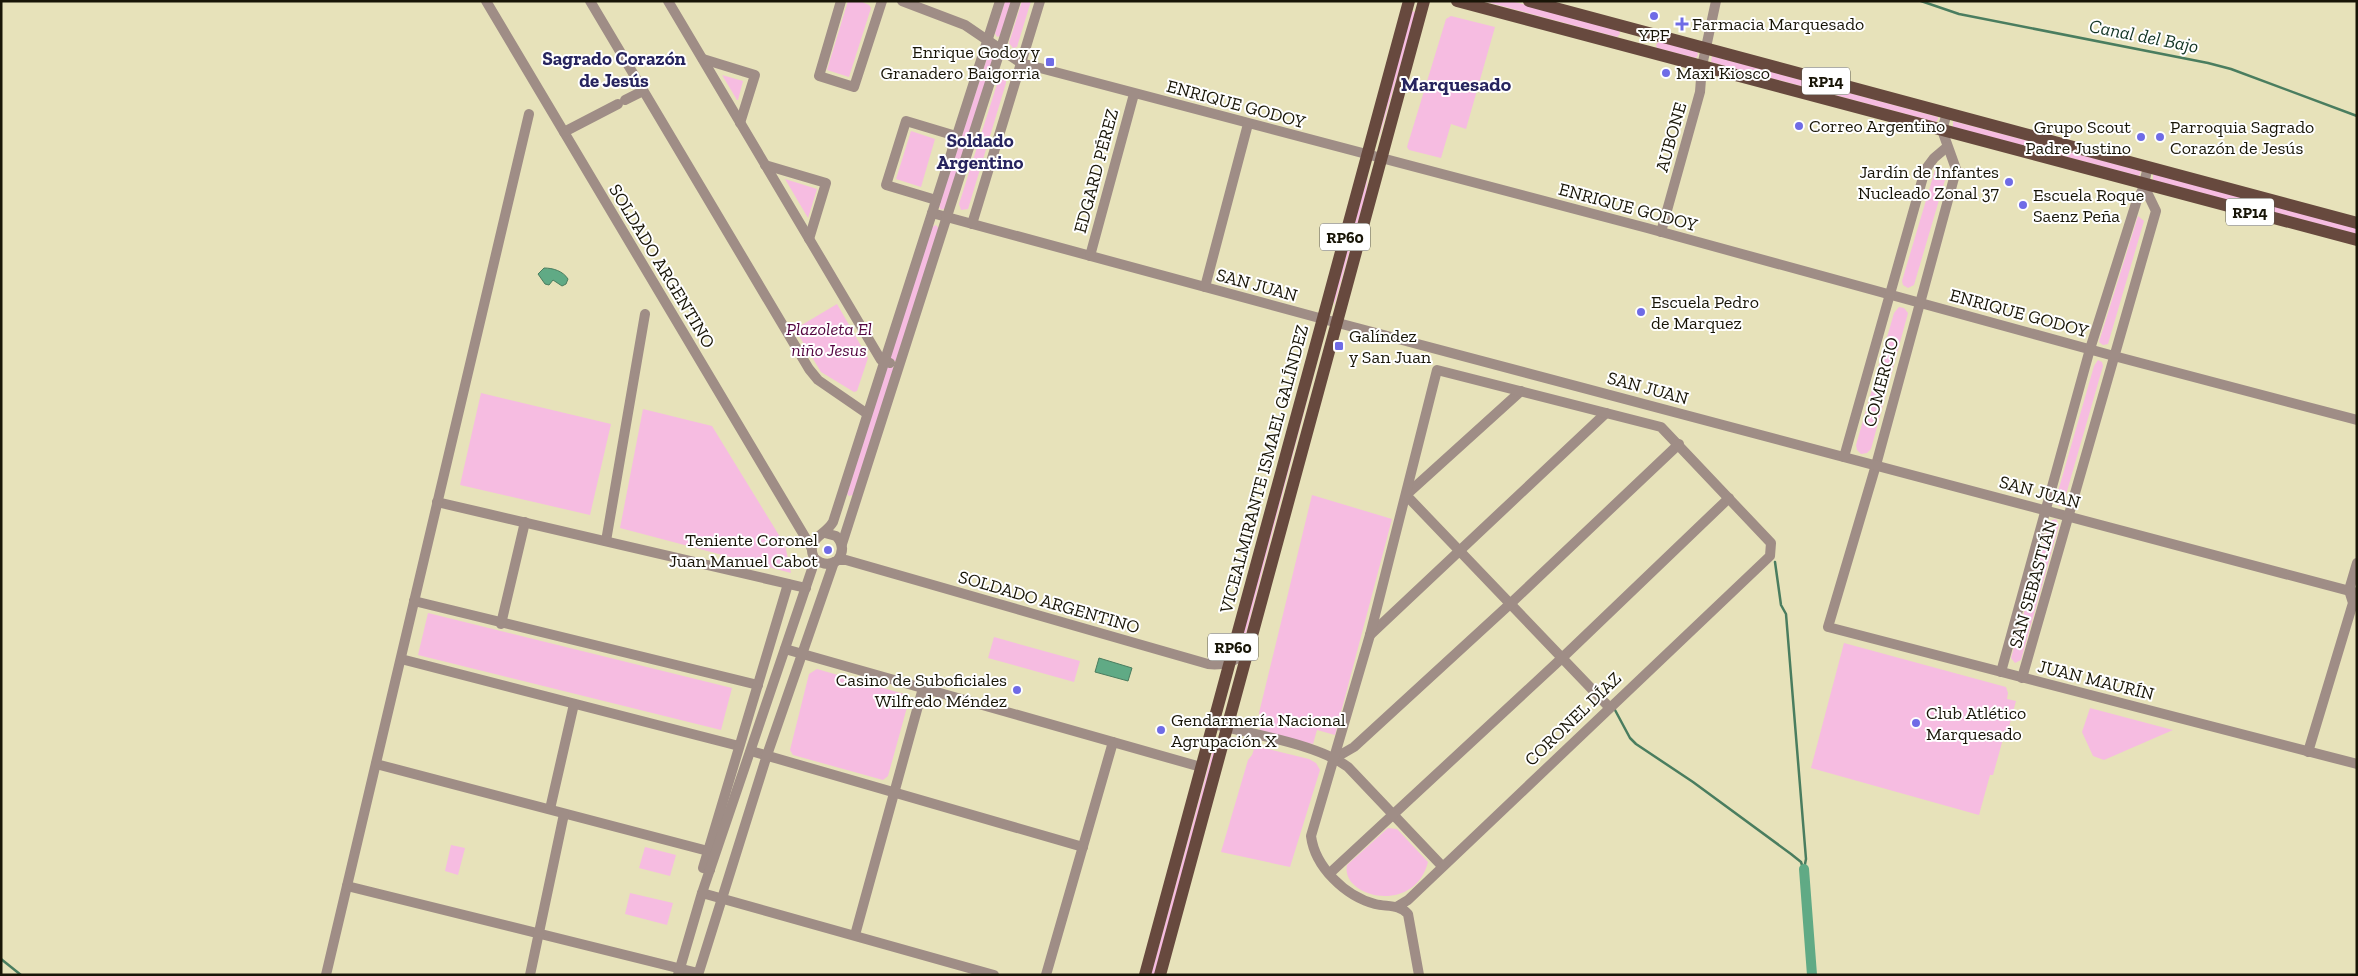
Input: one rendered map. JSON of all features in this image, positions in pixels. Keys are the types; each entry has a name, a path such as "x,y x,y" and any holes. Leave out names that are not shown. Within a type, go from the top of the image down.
{"main road":[{"name":"VICEALMIRANTE ISMAEL GALÍNDEZ","path":"1144,975 1409,1"},
{"name":"VICEALMIRANTE ISMAEL GALÍNDEZ","path":"1160,975 1424,1"},
{"name":"RP14","path":"1457,1 2357,240"},
{"name":"RP14","path":"1529,1 2357,223"},
{"path":"1621,45 1626,27"},
{"path":"1647,52 1651,34"}],"street":[{"name":"SOLDADO ARGENTINO","path":"486,1 811,547"},
{"path":"590,1 809,369 818,380 866,413"},
{"path":"668,1 880,360 899,365"},
{"path":"841,1 819,76 854,87 882,1"},
{"name":"ENRIQUE GODOY","path":"902,1 965,25 1021,63 1661,232 2114,356 2357,420"},
{"path":"679,972 702,893 806,588 814,558 811,547 815,538 825,533 833,522 866,413 1000,1"},
{"path":"347,886 539,934 679,972 698,974 767,755 836,561 843,550 842,544 1016,1"},
{"path":"972,224 1040,1"},
{"name":"AUBONE","path":"1661,232 1700,92 1708,29 1716,1"},
{"path":"702,59 755,75 740,123"},
{"path":"564,132 644,91"},
{"name":"EDGARD PÉREZ","path":"1090,256 1134,94"},
{"path":"1942,130 1947,113"},
{"path":"326,975 529,114"},
{"path":"936,200 886,185 906,121 956,136"},
{"path":"1205,287 1248,124"},
{"name":"COMERCIO","path":"1828,627 1876,465 1956,169 1942,130"},
{"name":"COMERCIO","path":"1844,457 1926,170 1934,158 1947,147"},
{"path":"765,165 826,183 809,239"},
{"name":"SAN SEBASTIÁN","path":"2000,672 2090,349 2148,167"},
{"name":"SAN SEBASTIÁN","path":"2022,678 2156,210 2143,184"},
{"name":"SAN JUAN","path":"932,213 1322,319 2353,592"},
{"path":"606,541 645,314"},
{"path":"1330,873 1562,658 1729,498 1661,427 1437,370 1370,635 1311,836 1316,854 1330,873 1345,888 1364,900 1382,905 1398,906 1408,914 1419,975"},
{"path":"1406,495 1521,391"},
{"path":"1370,635 1606,413"},
{"path":"1335,758 1354,747 1510,604 1679,444"},
{"path":"1406,495 1609,707"},
{"name":"CORONEL DÍAZ","path":"1398,906 1419,889 1770,556 1771,543 1729,498"},
{"path":"437,502 806,588"},
{"path":"501,624 524,522"},
{"path":"825,533 836,536 842,544"},
{"path":"814,558 823,564 836,561"},
{"name":"SOLDADO ARGENTINO","path":"836,561 846,560 1208,664 1230,662"},
{"path":"2308,752 2353,603 2357,563"},
{"path":"710,870 703,868 788,584"},
{"path":"414,601 501,624 758,685"},
{"name":"JUAN MAURÍN","path":"1828,627 2357,764"},
{"path":"785,649 1201,767"},
{"path":"1230,662 1248,650"},
{"path":"400,659 739,746"},
{"path":"855,935 923,688"},
{"path":"550,809 574,704"},
{"path":"750,710 780,719"},
{"path":"1213,724 1307,747 1335,758 1348,768 1442,866"},
{"path":"1046,975 1113,742"},
{"path":"751,751 1083,847"},
{"path":"376,764 708,852"},
{"path":"530,975 564,814"},
{"path":"1410,921 1419,889"},
{"path":"702,893 994,975"}],"green space":[{"path":"848,1 860,1 871,8 849,77 827,70"},
{"path":"1005,1 1012,1 1000,36 997,37 995,33"},
{"path":"1022,1 1031,1 1017,47 1013,48 1009,43"},
{"path":"1483,1 1511,1 1619,30 1620,34 1617,37"},
{"path":"1411,11 1416,12 1379,138 1380,132"},
{"path":"1451,16 1495,27 1466,129 1451,124 1441,158 1409,150 1407,147 1446,19"},
{"path":"1659,41 1697,51 1698,55 1696,58 1657,48 1656,45"},
{"path":"990,56 993,60 946,208 941,210 939,206 987,58"},
{"path":"1712,56 1938,117 1938,119 1936,122 1711,62"},
{"path":"722,75 743,81 738,100 737,100"},
{"path":"1001,77 1006,79 1006,83 968,209 961,210 959,204 998,81"},
{"path":"1953,121 2141,171 2139,176 1953,127"},
{"path":"911,131 935,139 921,187 896,179"},
{"path":"1940,167 1947,170 1947,173 1914,285 1908,288 1903,285 1902,281 1935,170"},
{"path":"2153,174 2357,227 2357,234 2153,180"},
{"path":"1368,176 1366,193 1334,306 1334,295"},
{"path":"785,179 817,189 808,218"},
{"path":"2138,216 2144,221 2108,344 2103,345 2099,342"},
{"path":"936,225 939,229 896,361 892,361 890,357 932,227"},
{"name":"Plazoleta El niño Jesus","path":"837,304 868,358 857,391 854,392 821,372 795,329"},
{"path":"1899,307 1904,308 1908,313 1871,449 1867,453 1861,454 1857,450 1856,445 1894,313"},
{"path":"1322,343 1245,637 1238,651"},
{"path":"2098,360 2102,362 2103,366 2063,505 2059,506 2055,502 2094,366"},
{"path":"887,367 893,367 894,369 853,495 849,496 847,494"},
{"path":"481,393 611,424 590,515 460,485"},
{"path":"643,409 712,426 785,545 791,573 620,528"},
{"path":"1312,495 1392,519 1335,735 1317,730 1313,744 1259,732 1261,722 1259,713"},
{"path":"2056,519 2059,525 2021,660 2015,663 2011,658 2049,524 2052,520"},
{"path":"428,613 732,688 721,730 418,655"},
{"path":"994,637 1080,661 1074,682 988,658"},
{"name":"Club Atlético Marquesado","path":"1844,643 2006,687 2007,699 2016,701 2006,738 1997,735 1997,738 2003,739 1993,775 1990,775 1979,815 1811,768"},
{"path":"817,669 904,694 909,700 888,776 883,780 793,755 790,750 809,674"},
{"path":"2090,708 2173,730 2104,760 2093,756 2082,732"},
{"path":"1255,746 1309,759 1316,763 1320,770 1290,867 1221,852 1248,760"},
{"path":"1213,750 1216,751 1155,975 1151,975"},
{"path":"1388,828 1397,829 1428,862 1420,879 1408,890 1394,895 1380,896 1355,886 1348,876 1347,865"},
{"path":"451,845 465,848 458,875 445,871"},
{"path":"645,847 676,855 670,876 639,868"},
{"path":"630,893 673,903 667,925 625,914"}],"shaded area":[{"path":"544,268 561,272 568,279 566,284 562,286 553,280 549,285 545,284 538,274"},
{"path":"1099,658 1132,668 1128,681 1095,672"}],"waterway":[{"name":"Canal del Bajo","path":"1921,1 1959,14 2231,69 2357,116"},
{"path":"1775,562 1781,605 1786,614 1806,859 1804,869"},
{"path":"1615,710 1630,738 1636,744 1693,782 1791,854 1801,862 1803,868"},
{"path":"1804,869 1812,975"},
{"path":"1,959 21,975"}],"place":[{"name":"YPF","path":"1654,16"},
{"name":"Farmacia Marquesado","path":"1682,24"},
{"name":"Enrique Godoy y Granadero Baigorria","path":"1050,62"},
{"name":"Maxi Kiosco","path":"1666,73"},
{"name":"Correo Argentino","path":"1799,126"},
{"name":"Grupo Scout Padre Justino","path":"2141,137"},
{"name":"Parroquia Sagrado Corazón de Jesús","path":"2160,137"},
{"name":"Jardín de Infantes Nucleado Zonal 37","path":"2009,182"},
{"name":"Escuela Roque Saenz Peña","path":"2023,205"},
{"name":"Escuela Pedro de Marquez","path":"1641,312"},
{"name":"Galíndez y San Juan","path":"1339,346"},
{"name":"Teniente Coronel Juan Manuel Cabot","path":"828,550"},
{"name":"Casino de Suboficiales Wilfredo Méndez","path":"1017,690"},
{"name":"Club Atlético Marquesado","path":"1916,723"},
{"name":"Gendarmería Nacional Agrupación X","path":"1161,730"}],"district":[{"name":"Sagrado Corazón de Jesús","path":"614,69"},
{"name":"Marquesado","path":"1456,84"},
{"name":"Soldado Argentino","path":"980,151"}]}
